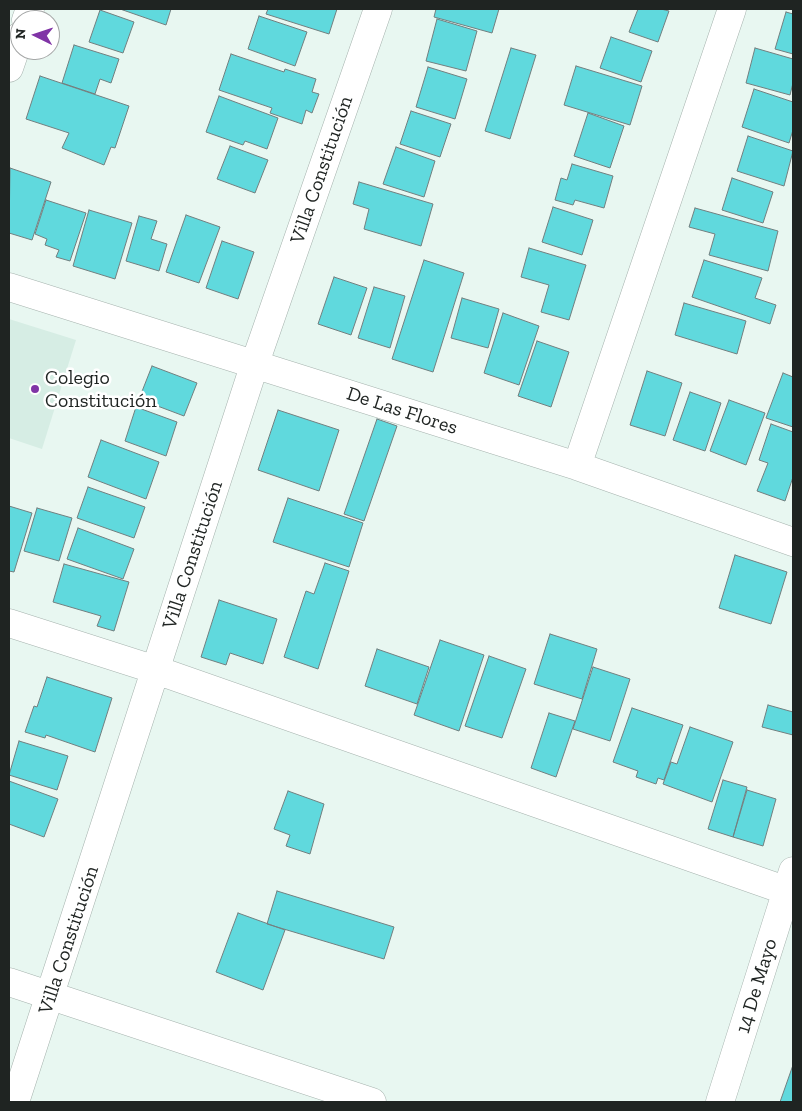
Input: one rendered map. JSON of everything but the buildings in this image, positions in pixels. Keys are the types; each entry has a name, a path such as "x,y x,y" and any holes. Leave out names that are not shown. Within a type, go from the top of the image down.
{"street":[{"name":"Villa Constitución","path":"15,1102 255,364 378,9"},
{"path":"577,466 732,9"},
{"name":"De Las Flores","path":"9,287 577,466 793,542"},
{"path":"9,623 156,670 791,885"},
{"name":"14 De Mayo","path":"720,1102 791,885"},
{"path":"9,982 372,1102"}],"shaded area":[{"name":"Colegio Constitución","path":"9,319 76,340 42,449 9,438"}],"place":[{"name":"Colegio Constitución","path":"35,389"}]}
